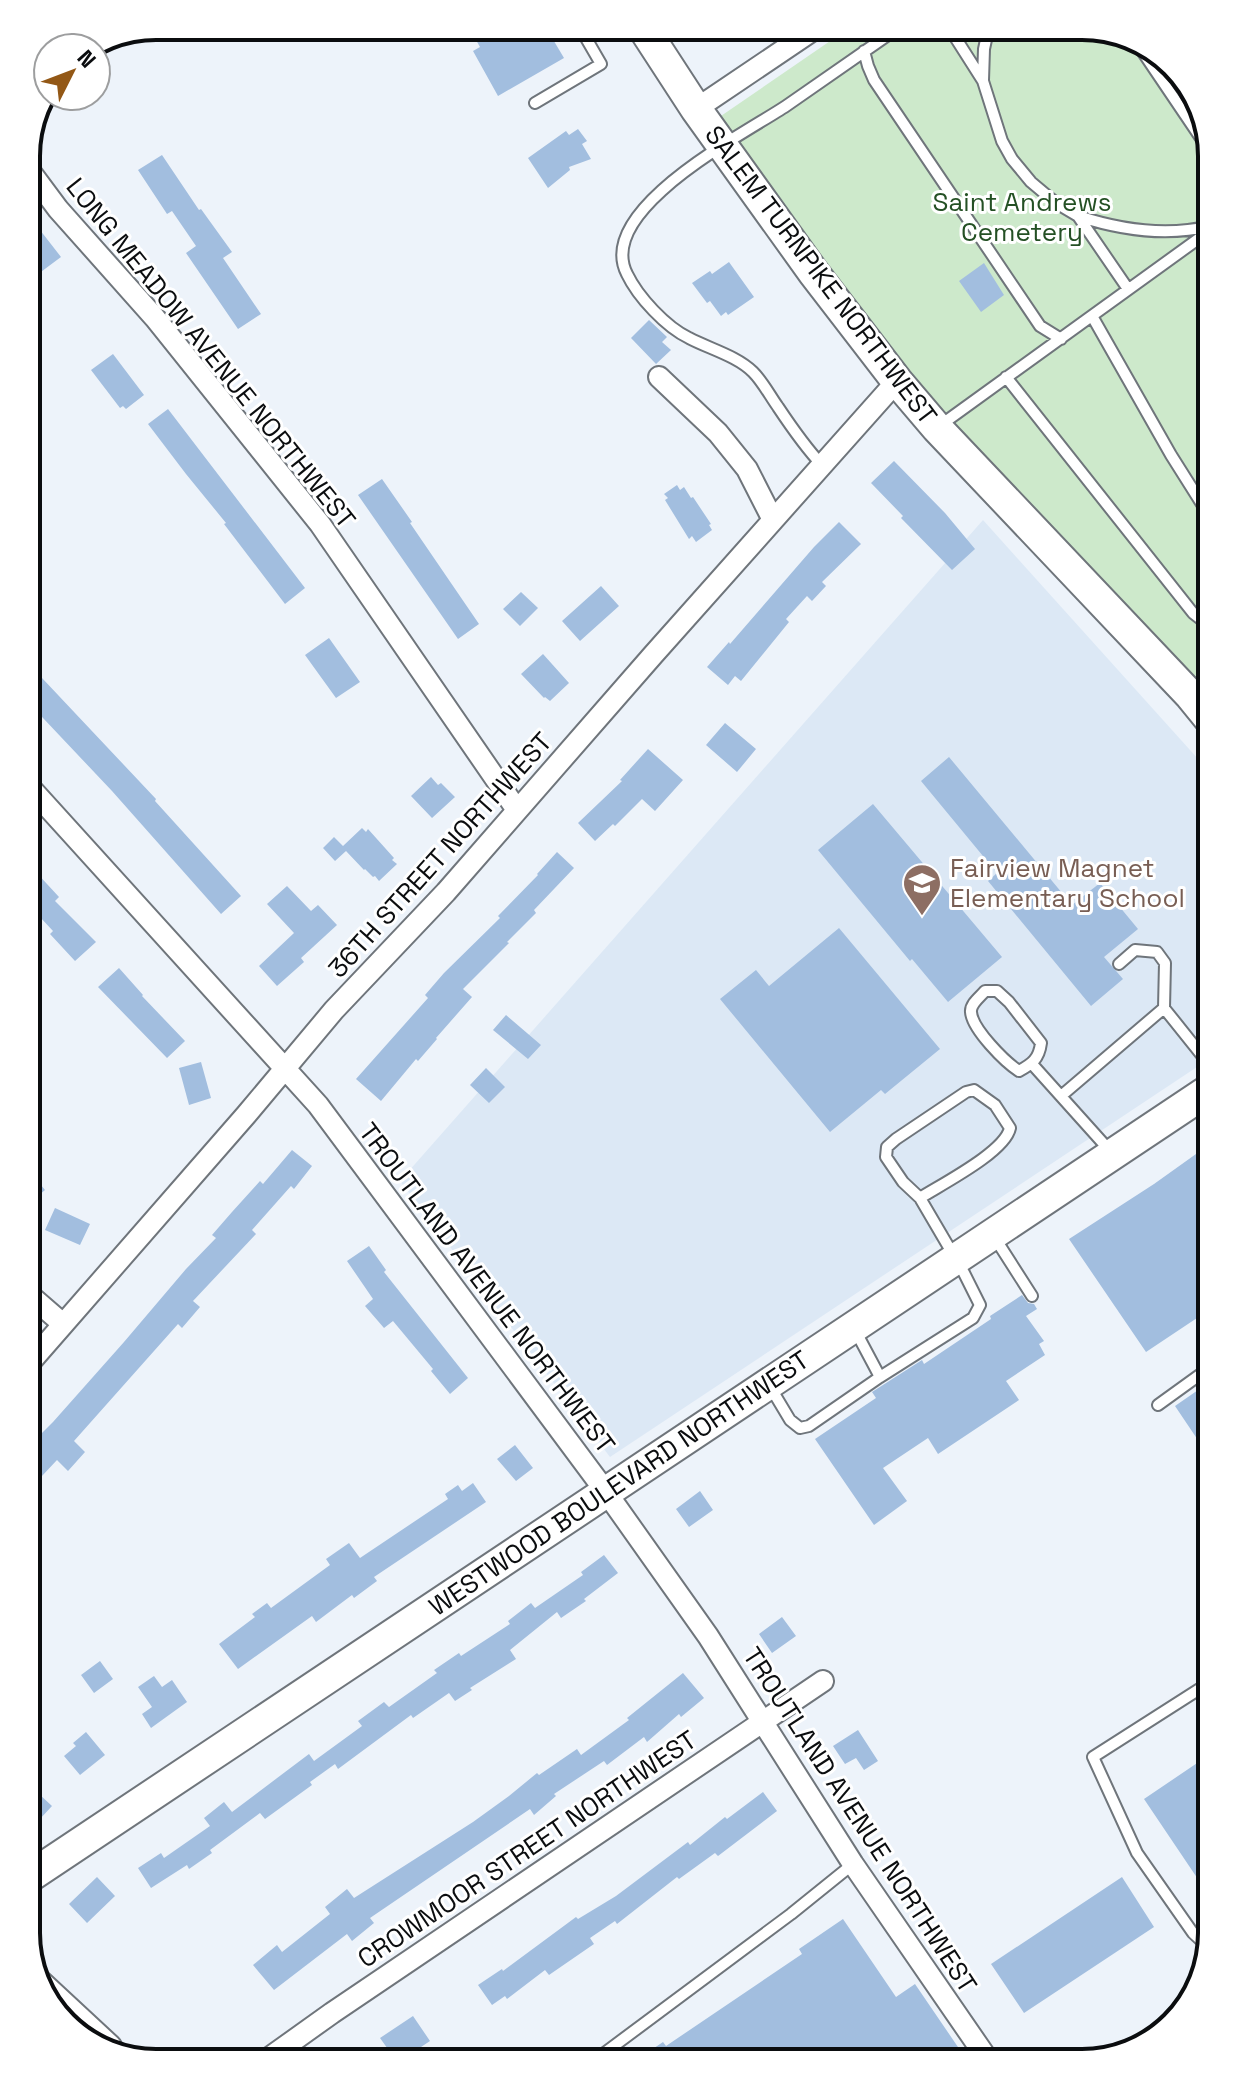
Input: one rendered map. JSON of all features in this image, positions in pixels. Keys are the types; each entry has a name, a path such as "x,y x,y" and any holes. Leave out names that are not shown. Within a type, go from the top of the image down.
{"street":[{"name":"SALEM TURNPIKE NORTHWEST","path":"651,40 696,109 813,272 897,381 937,428 1198,705"},
{"path":"696,109 798,40"},
{"name":"LONG MEADOW AVENUE NORTHWEST","path":"40,185 155,318 320,524 517,810"},
{"path":"659,377 718,433 747,469 773,520"},
{"name":"36TH STREET NORTHWEST","path":"40,1351 334,1010 446,892 897,381"},
{"name":"TROUTLAND AVENUE NORTHWEST","path":"40,798 318,1105 606,1492 708,1636 853,1864 980,2049"},
{"name":"WESTWOOD BOULEVARD NORTHWEST","path":"40,1870 1198,1097"},
{"path":"40,1302 63,1324"},
{"name":"CROWMOOR STREET NORTHWEST","path":"282,2049 823,1681"}],"lane":[{"path":"535,103 601,64 587,40"},
{"path":"822,465 802,444 755,374 743,364 686,337 653,310 627,276 621,249 640,212 656,194 688,168 880,40"},
{"path":"957,40 983,81 1002,141 1012,159 1031,182 1056,203 1078,216 1135,230 1173,232 1198,229"},
{"path":"983,81 986,40"},
{"path":"864,51 874,80 1002,271 1040,326 1061,339"},
{"path":"1149,62 1195,129"},
{"path":"1078,216 1128,289"},
{"path":"937,428 1198,237"},
{"path":"1092,316 1198,498"},
{"path":"1006,377 1198,617"},
{"path":"1119,964 1135,950 1157,952 1165,963 1164,1008 1198,1050"},
{"path":"985,991 997,991 1009,1002 1041,1043 1040,1053 1032,1064 1019,1071 1007,1064 982,1034 971,1014 972,1005 985,991"},
{"path":"1061,1096 1164,1008"},
{"path":"1032,1064 1113,1154"},
{"path":"768,1383 790,1420 800,1428 809,1426 973,1318 980,1305 964,1273 920,1198 903,1182 886,1157 887,1147 896,1139 966,1092 974,1090 995,1105 1010,1128 1008,1136 992,1152 920,1198"},
{"path":"992,1234 1032,1296"},
{"path":"853,1326 880,1377"},
{"path":"1158,1405 1198,1376"},
{"path":"1198,1690 1093,1757 1137,1853 1198,1937"},
{"path":"610,2049 853,1864"}],"shaded area":[{"name":"Fairview Magnet Elementary School","path":"983,520 1198,759 1198,1066 610,1457 400,1181"}],"green space":[{"name":"Saint Andrews Cemetery","path":"832,40 1090,40 1133,52 1169,79 1186,105 1194,126 1198,156 1198,685 959,434 878,339 718,118"}],"building":[{"path":"476,40 553,40 564,58 498,96 473,51 480,47"},
{"path":"578,129 587,141 582,144 591,159 569,167 570,170 548,188 528,158 566,131 569,135"},
{"path":"162,155 232,252 223,258 261,314 238,329 186,253 196,246 172,211 167,214 138,170"},
{"path":"40,230 61,257 40,273"},
{"path":"729,262 754,297 728,315 726,312 721,316 692,283"},
{"path":"984,263 1004,295 981,312 959,281"},
{"path":"649,320 667,337 662,342 671,350 656,364 631,338"},
{"path":"113,354 144,395 126,409 123,406 120,408 91,370"},
{"path":"168,409 305,588 285,604 148,424"},
{"path":"894,461 975,549 952,570 871,483"},
{"path":"382,479 479,624 458,639 358,495"},
{"path":"677,485 680,490 684,487 693,497 711,524 712,530 696,542 692,536 689,539 665,500 668,498 664,494"},
{"path":"839,522 861,544 822,582 826,586 812,601 807,596 786,619 789,622 741,681 735,676 728,685 707,667"},
{"path":"601,586 619,606 580,641 562,621"},
{"path":"521,592 538,608 520,626 503,609"},
{"path":"329,638 360,682 336,698 305,655"},
{"path":"543,654 569,683 550,701 521,674"},
{"path":"40,676 156,799 241,896 221,914 40,715"},
{"path":"725,723 756,749 737,772 706,745"},
{"path":"648,749 683,780 655,811 642,799 595,841 578,823 622,781"},
{"path":"949,757 1072,905 1100,883 1138,929 1104,957 1123,979 1091,1006 988,881 997,873 921,781"},
{"path":"431,777 455,797 432,818 411,796"},
{"path":"873,804 1002,957 948,1002 818,850"},
{"path":"362,828 366,832 368,829 397,864 379,881 346,851 335,861 323,848 334,837 343,846"},
{"path":"557,852 574,868 534,910 536,913 509,943 463,989 472,997 381,1101 356,1079 428,998 425,995 444,973 500,918 498,916"},
{"path":"40,876 59,897 55,901 96,942 75,961 50,934 53,931 40,917"},
{"path":"287,886 311,911 318,905 337,925 301,958 304,962 277,986 259,966 294,933 267,904"},
{"path":"839,928 940,1049 885,1094 881,1090 830,1132 720,999 756,970 769,986"},
{"path":"119,968 185,1041 167,1058 98,987"},
{"path":"506,1015 541,1045 528,1059 493,1030"},
{"path":"201,1062 211,1098 189,1105 179,1068"},
{"path":"486,1068 505,1087 489,1103 470,1085"},
{"path":"292,1150 312,1166 294,1189 291,1186 252,1230 256,1234 193,1301 200,1307 182,1328 178,1324 74,1441 85,1452 68,1471 57,1460 40,1478 40,1435 216,1238 212,1235 232,1212 260,1181 263,1184"},
{"path":"1198,1153 1198,1317 1146,1352 1069,1239"},
{"path":"55,1208 90,1224 80,1245 45,1230"},
{"path":"369,1246 386,1270 384,1272 468,1378 450,1394 393,1321 384,1328 365,1306 373,1299 347,1261"},
{"path":"1022,1295 1037,1309 1026,1316 1044,1341 1039,1344 1045,1355 1006,1381 1019,1400 938,1454 928,1438 883,1468 907,1501 874,1525 815,1439 876,1398 872,1392 922,1360 924,1364"},
{"path":"1198,1390 1198,1440 1175,1406"},
{"path":"515,1445 533,1468 516,1481 497,1459"},
{"path":"473,1483 486,1502 374,1577 377,1581 354,1598 352,1595 316,1622 312,1616 238,1669 219,1644 255,1617 252,1614 267,1603 271,1608 330,1565 326,1559 349,1543 360,1558 448,1499 445,1494 458,1485 462,1491"},
{"path":"700,1491 713,1510 689,1527 676,1509"},
{"path":"604,1555 618,1573 584,1599 586,1601 561,1618 557,1612 510,1650 516,1659 455,1701 449,1693 413,1718 411,1715 338,1769 335,1764 265,1819 260,1813 189,1869 187,1865 151,1888 138,1868 161,1853 164,1858 210,1826 204,1818 224,1802 232,1812 309,1754 314,1761 362,1726 358,1721 384,1702 389,1707 437,1673 434,1670 510,1624 508,1621 531,1603 535,1608 583,1575 581,1572"},
{"path":"782,1617 796,1636 772,1653 759,1634"},
{"path":"100,1661 113,1679 94,1693 81,1675"},
{"path":"683,1673 704,1698 681,1717 679,1714 647,1742 644,1737 607,1765 604,1761 554,1794 556,1796 534,1815 530,1809 370,1918 374,1923 352,1941 347,1934 274,1990 253,1965 277,1945 282,1952 330,1914 325,1907 347,1889 354,1898 473,1822 537,1773 539,1775 577,1749 581,1755 629,1720 627,1718"},
{"path":"154,1676 162,1687 172,1680 187,1702 151,1728 142,1714 152,1707 138,1687"},
{"path":"858,1730 878,1761 864,1770 856,1758 845,1764 833,1746"},
{"path":"86,1732 105,1755 80,1775 64,1756"},
{"path":"1198,1762 1198,1879 1144,1799"},
{"path":"763,1792 777,1811 718,1856 715,1853 679,1879 677,1877 617,1924 615,1921 590,1938 594,1944 549,1975 545,1970 507,1999 505,1996 492,2005 478,1985 503,1971 576,1917 578,1919 616,1896 688,1842 690,1845"},
{"path":"40,1795 52,1806 40,1819"},
{"path":"97,1877 115,1896 87,1923 69,1904"},
{"path":"1122,1877 1154,1927 1024,2013 991,1964"},
{"path":"843,1919 896,1997 915,1984 959,2049 653,2049 663,2042 666,2046 802,1954 799,1949"},
{"path":"413,2016 430,2041 418,2049 388,2049 380,2038"}],"place":[{"name":"Fairview Magnet Elementary School","path":"922,917"}]}
